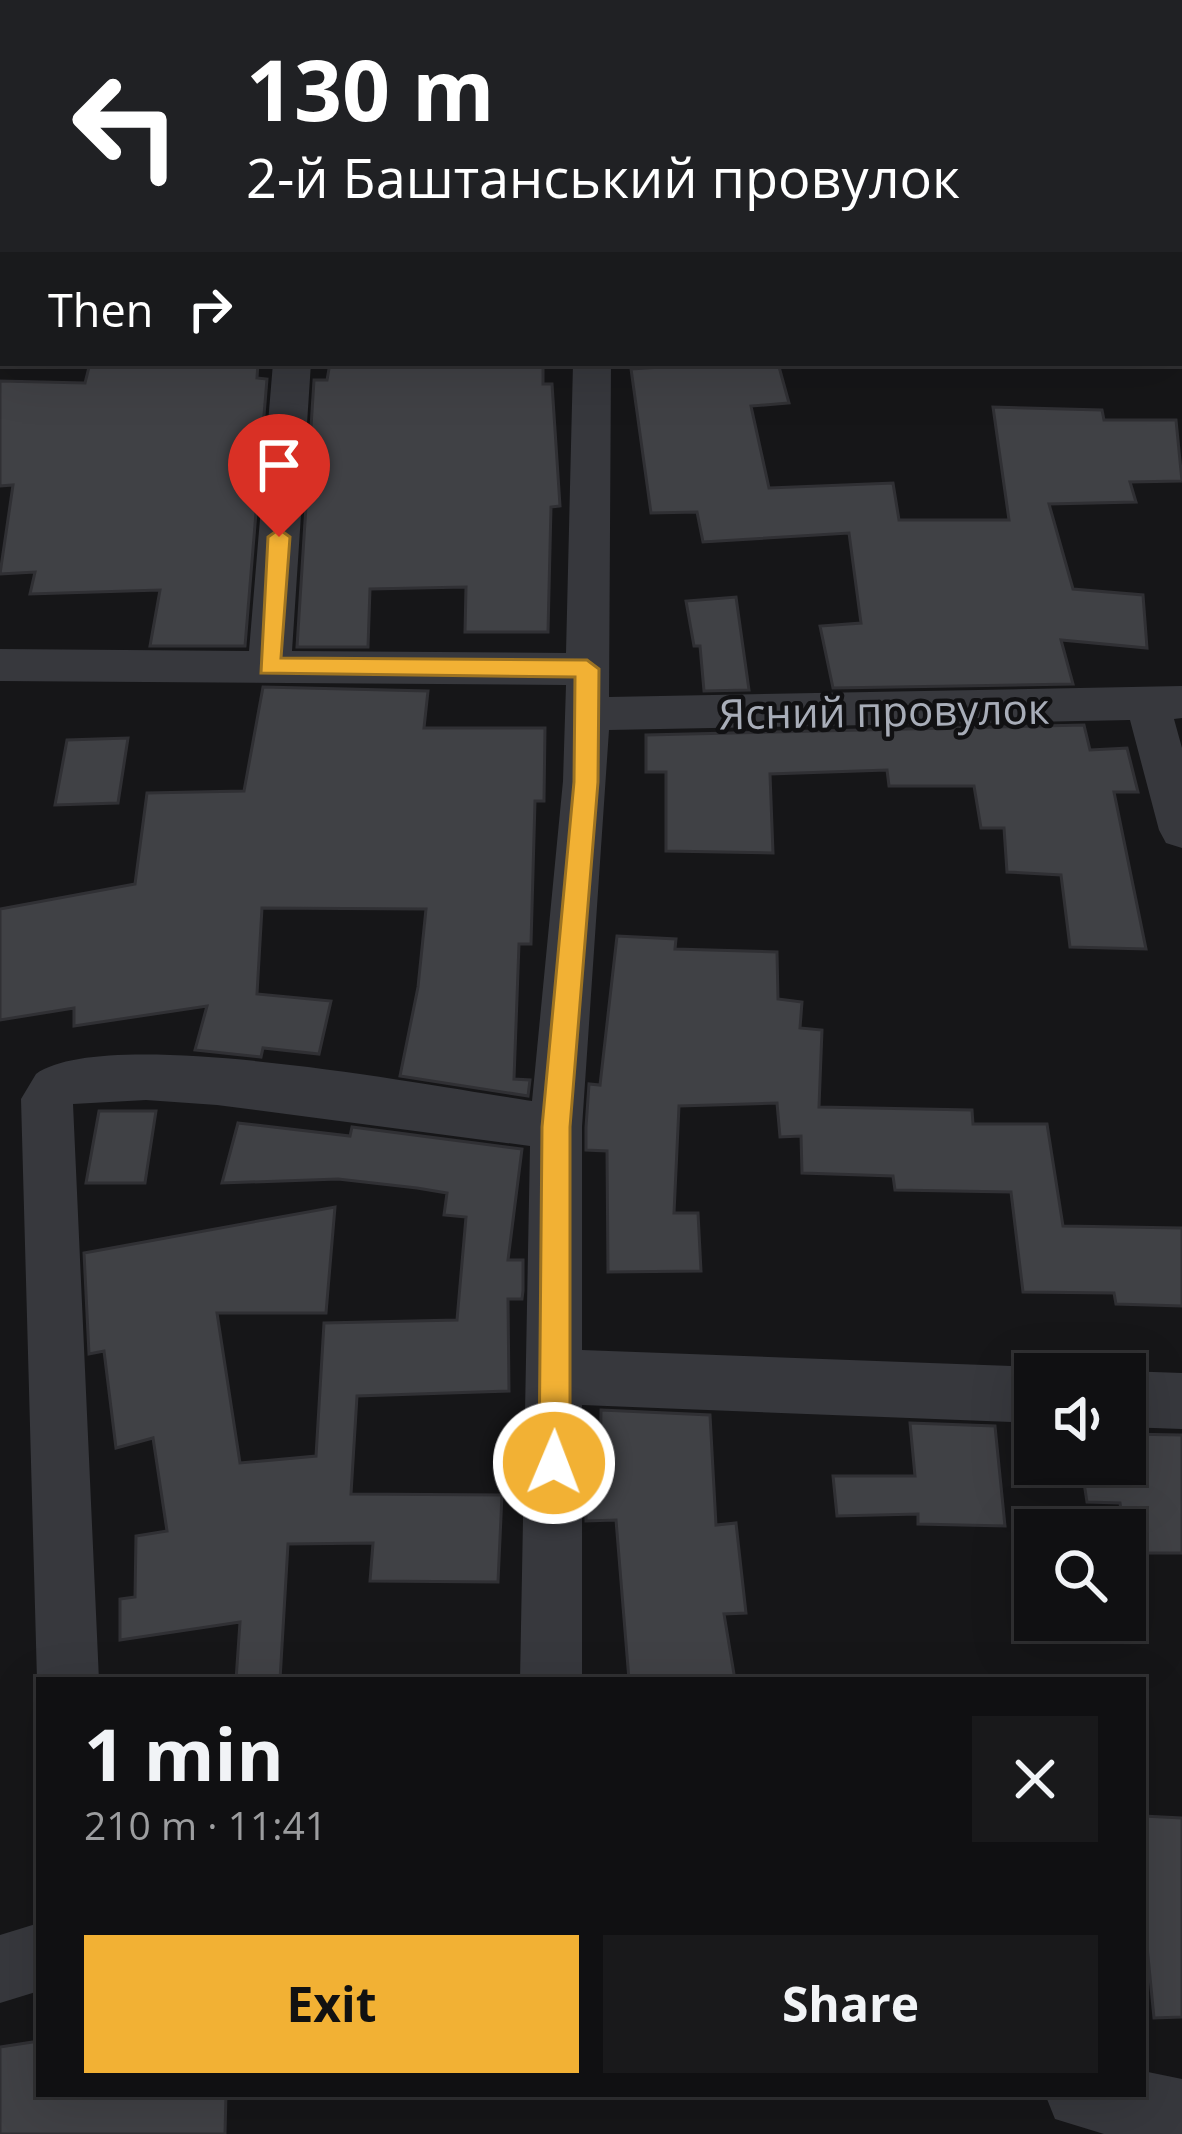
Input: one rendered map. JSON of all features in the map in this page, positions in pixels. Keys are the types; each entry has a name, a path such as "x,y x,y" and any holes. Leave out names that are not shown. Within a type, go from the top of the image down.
{"street":[{"path":"269,667 292,366"},
{"path":"550,1677 556,1127 579,876 592,366"},
{"name":"Ясний провулок","path":"0,665 269,667 587,691 1165,704"},
{"path":"1165,704 1182,830"},
{"path":"68,1677 47,1099 60,1084 100,1077 177,1078 556,1127"},
{"path":"556,1377 1014,1394"},
{"path":"1146,1400 1182,1401"},
{"path":"0,1969 36,1958"},
{"path":"1095,2097 1182,2114"}],"building":[{"path":"89,366 258,366 257,378 267,379 245,646 150,646 160,590 30,594 35,572 0,574 13,485 0,486 0,381 85,383"},
{"path":"329,366 543,366 543,384 552,384 560,506 551,507 548,632 465,632 466,587 370,589 368,647 297,647 314,380 327,380"},
{"path":"779,366 789,403 751,406 769,488 893,483 899,520 1009,520 993,407 1102,410 1104,420 1176,420 1182,481 1130,482 1136,502 1049,504 1073,589 1143,595 1147,648 1061,640 1073,684 833,688 820,626 861,623 849,533 703,542 697,512 651,513 631,369"},
{"path":"736,597 749,690 704,691 700,646 694,646 686,601"},
{"path":"263,687 428,691 424,728 545,728 544,801 535,801 531,944 519,944 514,1079 530,1080 528,1096 400,1076 418,987 426,909 262,908 257,994 331,1001 319,1054 263,1048 261,1057 195,1050 207,1006 74,1026 74,1008 0,1020 0,909 135,884 147,793 244,791"},
{"path":"1084,725 1090,750 1127,748 1138,792 1114,792 1146,949 1070,947 1061,875 1007,872 1004,828 981,828 974,786 889,786 887,770 770,774 773,853 666,851 666,772 646,772 646,735"},
{"path":"128,738 118,803 55,805 67,740"},
{"path":"617,936 676,939 675,949 777,952 778,999 802,1002 800,1028 822,1030 819,1107 972,1110 973,1124 1047,1124 1063,1226 1182,1228 1182,1306 1116,1304 1114,1293 1023,1292 1011,1192 895,1190 893,1176 802,1173 801,1136 780,1137 777,1103 679,1106 674,1213 698,1213 701,1271 608,1272 607,1151 586,1150 586,1127 589,1084 600,1085"},
{"path":"99,1111 156,1111 145,1183 86,1183"},
{"path":"238,1123 350,1136 352,1127 522,1149 508,1260 523,1260 523,1291 522,1299 508,1299 509,1391 357,1396 351,1494 502,1495 498,1582 370,1581 373,1543 288,1544 280,1677 236,1677 240,1622 120,1640 120,1599 135,1597 136,1536 167,1531 153,1438 116,1448 104,1351 89,1354 84,1253 335,1207 326,1313 217,1313 240,1463 316,1456 324,1323 457,1320 466,1217 444,1215 447,1193 417,1188 338,1179 222,1183"},
{"path":"601,1410 710,1415 716,1525 736,1523 746,1613 724,1614 734,1677 629,1677 616,1520 586,1521 586,1482 600,1481"},
{"path":"910,1423 995,1426 1005,1526 918,1524 918,1514 837,1516 833,1476 915,1476"},
{"path":"1146,1434 1182,1435 1182,1553 1146,1553 1146,1509 1087,1502 1084,1485 1146,1485"},
{"path":"1146,1816 1182,1818 1182,2017 1154,2018 1146,1937"},
{"path":"36,2041 36,2097 226,2097 225,2134 0,2134 0,2047"}],"route":[{"path":"279,537 269,667 587,669 586,782 556,1127 554,1463"}]}
